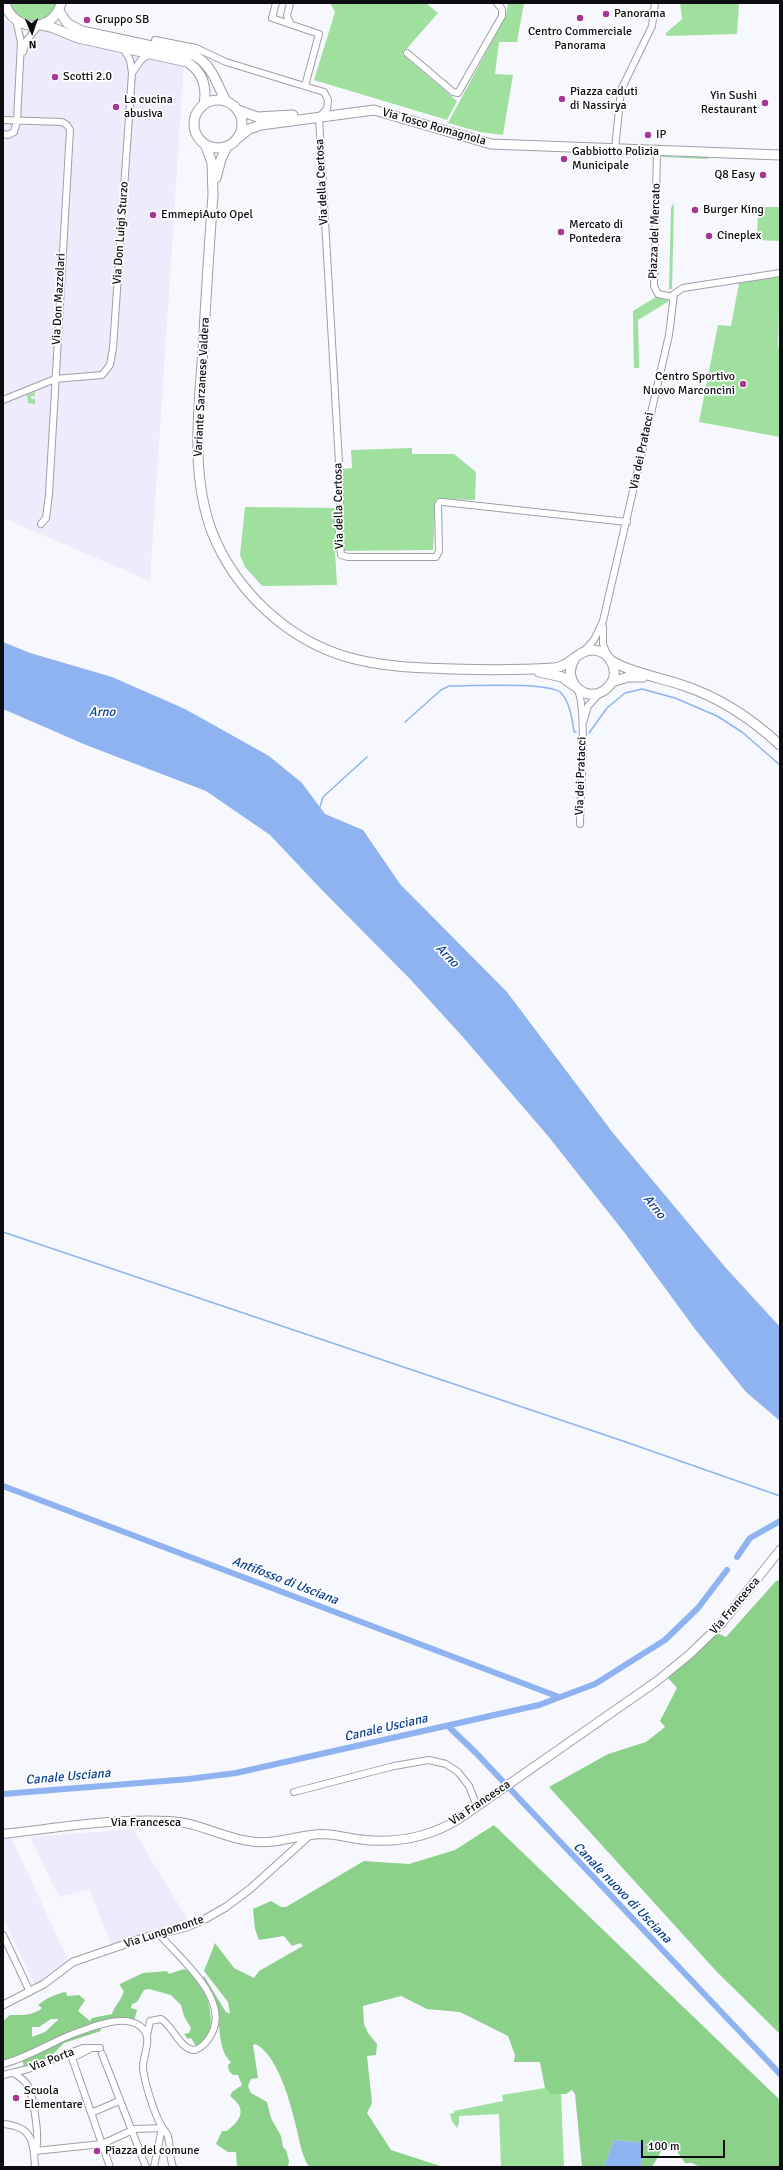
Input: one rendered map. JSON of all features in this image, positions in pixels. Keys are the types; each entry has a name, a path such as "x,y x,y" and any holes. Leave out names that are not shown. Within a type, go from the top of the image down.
{"main road":[{"path":"5,3 15,19"},
{"path":"39,25 51,20 60,7"},
{"path":"60,7 67,23 82,31 194,55 206,63 213,72 226,101 238,110 257,117 308,115 319,117"},
{"path":"3,17 15,19 28,26 39,25 51,27 78,38 180,59 195,68 201,75 205,87 204,104"},
{"path":"213,195 212,163 206,146 197,137 193,126 196,114 204,104 214,100 226,101"},
{"path":"213,195 219,166 227,147 238,138 242,124 238,110"},
{"name":"Via Tosco Romagnola","path":"238,138 252,127 311,120 319,117 370,110 380,110 472,140 491,144 780,155"},
{"path":"206,146 216,149 227,147"},
{"name":"Variante Sarzanese Valdera","path":"213,195 199,403 198,456 204,505 213,532 227,562 248,591 270,613 304,638 331,651 366,661 393,666 514,670 556,675 565,678 576,687"},
{"path":"658,678 628,676 612,682 600,693 588,694 576,687 570,672 577,656 593,650 601,652 622,666 694,689 725,704 750,720 780,745"},
{"name":"Variante Sarzanese Valdera","path":"514,670 560,667 577,656"},
{"path":"609,658 614,672 612,682"},
{"name":"Via Francesca","path":"3,1834 89,1824 158,1821 192,1824 236,1839 261,1843 286,1841 310,1835 328,1835 370,1841 408,1839 445,1827 657,1681 690,1654 721,1624 780,1550"}],"street":[{"path":"276,3 272,18 319,34 306,86"},
{"path":"290,3 287,16 290,23"},
{"path":"407,53 453,92 458,92 502,16 502,9 497,3"},
{"path":"615,149 621,90 650,32 654,20 655,3"},
{"path":"3,134 10,134 14,131 17,121 21,35 15,19"},
{"path":"21,59 27,40 39,25"},
{"path":"155,40 196,48 226,62 324,92 328,98 327,109 319,117"},
{"name":"Via Don Luigi Sturzo","path":"55,379 102,375 107,370 112,359 132,73 129,55 122,47"},
{"path":"132,73 141,60 151,53"},
{"name":"Via della Certosa","path":"319,117 339,463 340,508 338,522 340,555 348,557 436,557 439,551 438,506 440,502 627,522"},
{"name":"Via Don Mazzolari","path":"3,120 62,122 67,125 70,130 48,510 46,518 41,524"},
{"name":"Piazza del Mercato","path":"658,151 654,286 658,294 673,297"},
{"path":"673,297 680,289 780,273"},
{"name":"Via dei Pratacci","path":"577,656 592,644 603,621 669,335 673,297"},
{"path":"3,400 55,379"},
{"name":"Via dei Pratacci","path":"603,621 603,644 609,658"},
{"name":"Via dei Pratacci","path":"576,687 582,703 580,824"},
{"name":"Via dei Pratacci","path":"582,728 588,706 600,693"},
{"path":"294,1792 394,1766 429,1760 446,1764 458,1772 480,1804"},
{"name":"Via Lungomonte","path":"3,2005 44,1984 73,1962 158,1934 196,1924 226,1907 255,1885 310,1835"},
{"path":"158,1934 203,1983 212,2002 216,2022 210,2038 195,2050 186,2047 161,2019 150,2021 143,2061 144,2075 162,2128 168,2136 173,2167"},
{"path":"3,1935 30,1992"},
{"path":"3,2064 29,2056 62,2038 105,2024 120,2022 133,2023 140,2026 147,2036"},
{"name":"Via Porta","path":"3,2075 14,2073 86,2047 90,2049"},
{"name":"Via Porta","path":"91,2113 72,2058 90,2049 98,2047 101,2051 120,2101"},
{"path":"14,2073 24,2081 30,2093 38,2141 35,2150 35,2167"},
{"path":"110,2167 91,2113 120,2101 130,2131 146,2167"},
{"path":"3,2124 17,2126 24,2130 31,2138 35,2150"},
{"path":"35,2150 102,2144 130,2131 162,2128"},
{"path":"154,2167 162,2128"}],"shaded area":[{"path":"3,20 14,26 23,47 37,32 47,30 184,63 150,581 3,518"},
{"path":"133,1829 189,1922 134,1937 112,1946 89,1889 59,1897 30,1837"},
{"path":"11,1837 68,1960 35,1986 3,1917 3,1838"}],"green space":[{"path":"10,3 56,3 52,11 47,16 40,20 33,21 20,16 14,11"},
{"path":"330,3 426,3 438,13 402,54 457,101 447,120 314,80 335,12"},
{"path":"508,3 524,3 517,42 499,42 495,74 513,75 503,135 480,132 448,123 506,15"},
{"path":"680,3 739,3 737,34 667,36 665,34 682,19"},
{"path":"661,157 708,157 708,159"},
{"path":"674,203 672,289 669,289 671,208"},
{"path":"758,207 780,207 780,241 757,240"},
{"name":"Centro Sportivo Nuovo Marconcini","path":"780,276 778,347 780,347 780,437 699,422 718,325 731,326 739,283"},
{"path":"656,297 669,301 638,320 639,368 634,368 633,311"},
{"path":"35,392 35,396 31,396 31,399 35,399 35,404 28,403 27,395"},
{"path":"412,448 412,454 454,454 476,472 475,500 436,499 433,550 335,551 337,585 262,586 245,567 240,555 245,507 340,508 342,469 352,468 351,450"},
{"path":"780,1580 780,2034 717,1972 549,1787 608,1754 646,1742 665,1727 660,1721 677,1688 668,1678 717,1633 726,1637 776,1581"},
{"path":"494,1825 780,2100 780,2167 698,2166 692,2163 685,2163 674,2149 667,2147 663,2148 652,2167 641,2167 645,2143 614,2140 604,2167 582,2167 575,2094 572,2090 566,2094 550,2094 545,2088 540,2062 514,2062 515,2055 508,2036 460,2012 427,2009 401,1996 363,2006 364,2024 368,2033 377,2044 376,2055 367,2056 372,2103 367,2113 391,2150 443,2167 309,2167 302,2150 285,2088 275,2066 269,2057 255,2044 253,2045 258,2078 251,2079 248,2086 251,2093 267,2102 271,2118 281,2136 283,2147 286,2150 289,2161 288,2167 237,2167 236,2152 228,2152 216,2144 222,2131 227,2131 239,2118 239,2105 230,2096 232,2092 242,2085 238,2075 233,2075 229,2071 228,2065 231,2062 224,2052 217,2014 203,1978 204,1976 226,2012 230,2014 228,2002 204,1971 215,1943 234,1968 254,1978 259,1971 303,1946 300,1943 292,1946 284,1936 259,1940 255,1929 253,1909 271,1901 281,1907 286,1907 364,1861 409,1864 455,1850"},
{"path":"184,1969 191,1973 197,1979 206,1996 211,2016 211,2025 207,2037 196,2046 191,2038 188,2039 184,2034 189,2033 191,2028 184,2016 181,2005 171,1995 149,1989 144,1990 137,2002 132,2004 131,2008 137,2010 134,2021 100,2024 101,2031 64,2043 50,2057 24,2068 22,2057 3,2062 3,2021 10,2015 27,2014 38,2011 42,2008 38,2005 45,2000 66,1992 67,1996 79,1995 85,2000 78,2011 90,2021 92,2018 112,2014 123,1992 120,1984 143,1973 167,1971 169,1974","holes":["51,2019 59,2019 45,2032 32,2037 32,2027 39,2027"]},
{"path":"545,2088 550,2094 561,2094 564,2167 501,2167 499,2114 459,2116 457,2128 452,2121 450,2114 454,2113 454,2111 503,2101 502,2095"}],"water":[{"name":"Arno","path":"3,642 30,653 112,677 185,709 269,756 302,783 325,814 363,830 400,884 507,992 613,1133 725,1267 780,1327 780,1421 746,1392 695,1329 624,1232 548,1136 462,1036 410,979 270,835 206,791 86,745 3,709"},
{"path":"614,2140 645,2143 641,2167 604,2167"}],"waterway":[{"path":"405,722 441,690 449,686 524,686 540,687 560,692 566,700 572,716 574,732 576,732"},
{"path":"589,733 607,708 625,693 642,689 675,698 717,716 742,732 780,765"},
{"path":"320,807 323,797 367,757"},
{"path":"3,1232 623,1441 780,1496"},
{"name":"Antifosso di Usciana","path":"3,1486 559,1697"},
{"name":"Canale Usciana","path":"737,1557 750,1538 780,1521"},
{"name":"Canale Usciana","path":"3,1794 189,1779 236,1773 539,1705 595,1684 665,1640 698,1608 727,1570"},
{"name":"Canale nuovo di Usciana","path":"449,1727 476,1753 780,2074"}],"place":[{"name":"Panorama","path":"606,14"},
{"name":"Centro Commerciale Panorama","path":"580,18"},
{"name":"Gruppo SB","path":"87,20"},
{"name":"Scotti 2.0","path":"55,77"},
{"name":"Piazza caduti di Nassirya","path":"562,99"},
{"name":"Yin Sushi Restaurant","path":"765,103"},
{"name":"La cucina abusiva","path":"116,107"},
{"name":"IP","path":"648,135"},
{"name":"Gabbiotto Polizia Municipale","path":"564,159"},
{"name":"Q8 Easy","path":"763,175"},
{"name":"Burger King","path":"695,210"},
{"name":"EmmepiAuto Opel","path":"153,215"},
{"name":"Mercato di Pontedera","path":"561,232"},
{"name":"Cineplex","path":"709,236"},
{"name":"Centro Sportivo Nuovo Marconcini","path":"743,384"},
{"name":"Scuola Elementare","path":"16,2098"},
{"name":"Piazza del comune","path":"97,2151"}]}
